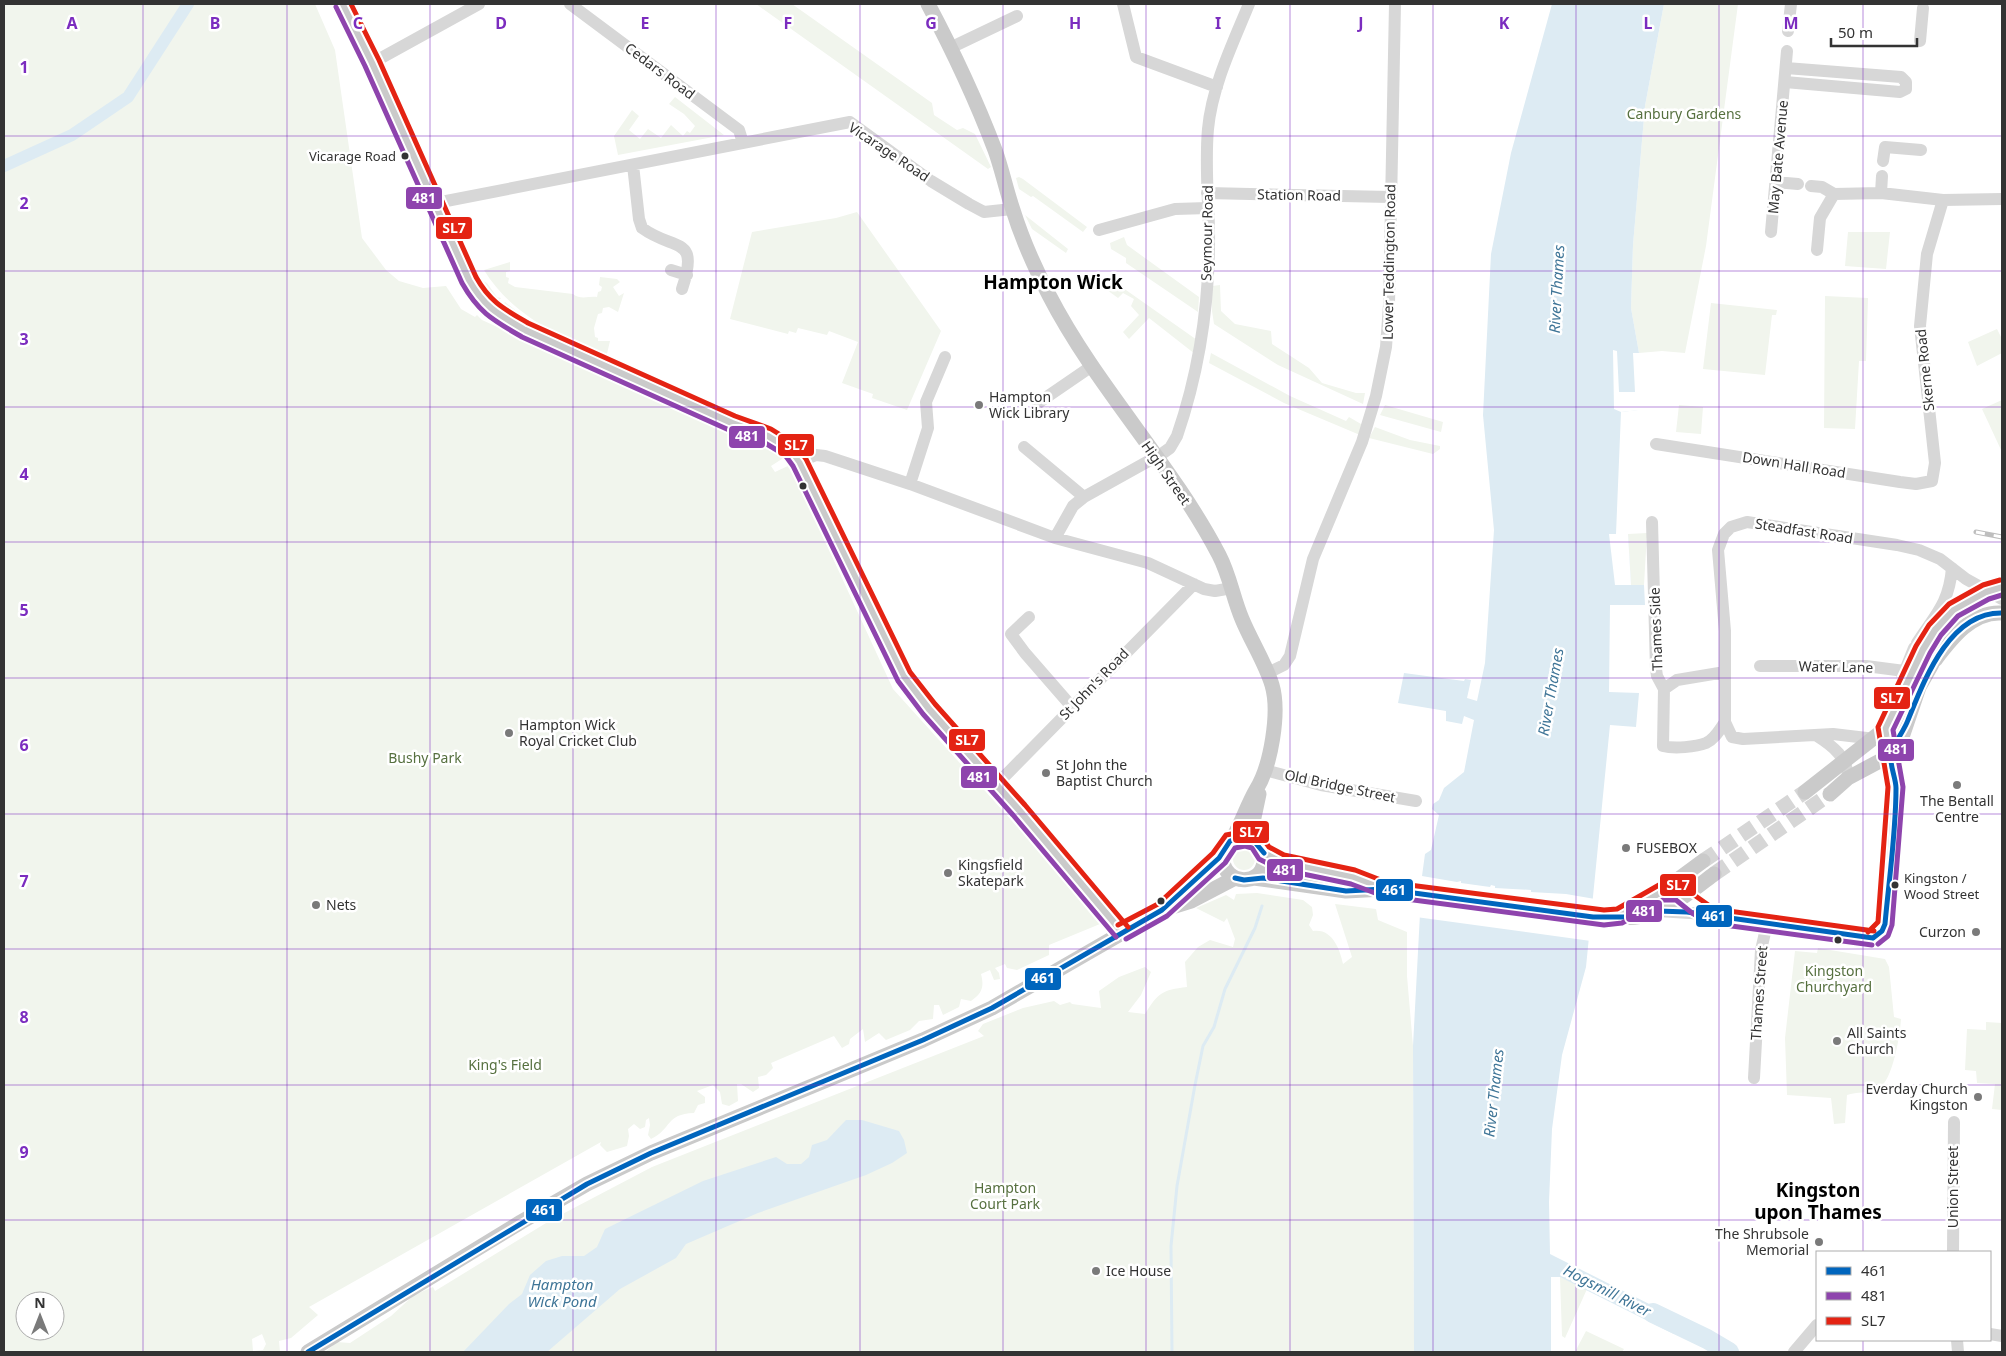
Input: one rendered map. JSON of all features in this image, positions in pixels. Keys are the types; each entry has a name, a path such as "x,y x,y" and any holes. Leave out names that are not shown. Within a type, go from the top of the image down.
{"main road":[{"path":"343,4 436,203 469,280 480,299 501,317 608,368 732,423 768,436 790,449 799,462 904,676 919,697 1122,932"},
{"name":"High Street","path":"928,4 982,116 1003,176 1012,209 1048,293 1092,366 1183,495 1215,547 1232,588 1242,621 1268,673 1274,692 1275,706 1270,747 1252,823 1260,848"},
{"path":"1805,792 1883,730 1909,671 1924,653 1935,630 1953,610 1986,592 2002,587"},
{"path":"1830,794 1848,778 1891,755 1901,740 1919,687 1924,653 1988,612 2002,613"},
{"name":"High Street","path":"1162,910 1227,847 1260,785"},
{"path":"1384,889 1344,875 1281,862 1244,838 1227,847 1224,867 1235,878 1244,880 1254,878 1342,890 1384,889 1593,917 1619,916 1647,911 1685,895 1714,874"},
{"path":"1254,878 1260,873 1264,864 1260,848"},
{"path":"1647,911 1661,892 1703,861"},
{"path":"308,1352 587,1184 651,1153 949,1028 992,1008 1162,910 1191,901 1235,878"}],"street":[{"path":"372,63 479,4"},
{"name":"Cedars Road","path":"570,4 739,130 742,142"},
{"path":"1123,4 1136,57 1217,87"},
{"name":"Seymour Road","path":"1084,497 1156,458 1170,448 1177,436 1200,349 1205,310 1208,128 1217,87 1250,4"},
{"name":"Lower Teddington Road","path":"1268,673 1284,665 1290,656 1313,559 1362,442 1376,396 1386,348 1395,4"},
{"path":"1788,31 1791,4"},
{"path":"1920,41 1923,8"},
{"path":"950,48 1017,16"},
{"name":"May Bate Avenue","path":"1771,232 1787,51"},
{"name":"May Bate Avenue","path":"1784,82 1900,92 1906,88 1906,82 1901,78 1786,68"},
{"name":"Vicarage Road","path":"436,203 850,122 931,181 976,208 984,212 1012,209"},
{"path":"1883,161 1885,146 1921,150"},
{"path":"633,165 639,219 642,228 684,249 689,258 687,275 682,289"},
{"path":"1881,193 1882,176"},
{"path":"1776,182 1822,187 1834,194 1881,193 1943,200 2002,198"},
{"name":"Station Road","path":"1207,193 1390,197"},
{"path":"1817,250 1820,218 1834,194"},
{"name":"Skerne Road","path":"1932,481 1936,463 1920,326 1927,254 1943,200"},
{"path":"1099,230 1175,209 1208,208"},
{"path":"671,270 687,275"},
{"path":"910,484 928,428 926,402 945,357"},
{"path":"1038,403 1092,366"},
{"name":"Down Hall Road","path":"1656,444 1900,482 1916,484 1932,481"},
{"path":"1024,447 1084,497 1073,506 1055,538"},
{"path":"799,462 816,455 825,456 910,484 1055,538 1143,562 1176,574 1210,590 1232,588"},
{"name":"Thames Side","path":"1652,522 1656,669 1657,676 1664,689 1663,746 1670,748 1706,743 1716,735 1725,722"},
{"name":"Steadfast Road","path":"1725,722 1724,631 1718,550 1724,534 1732,527 1747,522 1898,545 1940,558 1986,592 2002,599"},
{"path":"1924,653 1950,589 1952,568"},
{"name":"St John's Road","path":"996,785 1143,634 1170,611 1194,584"},
{"path":"1029,618 1011,634 1035,666 1072,706"},
{"name":"Water Lane","path":"1760,666 1866,666 1909,671"},
{"path":"1664,689 1677,680 1724,672"},
{"path":"1647,911 1705,914 1873,938 1882,931 1885,924 1896,787 1891,755 1883,730 1817,736 1743,739 1732,737 1725,722"},
{"path":"1817,736 1835,749 1844,761 1848,778"},
{"name":"Old Bridge Street","path":"1265,770 1321,785 1416,801"},
{"path":"1661,892 1679,892 1685,895 1705,914"},
{"name":"Thames Street","path":"1754,1078 1761,950 1767,924"},
{"name":"Union Street","path":"1953,1251 1954,1122"},
{"path":"1798,1351 1816,1326"}],"green space":[{"name":"Bushy Park","path":"4,4 315,4 335,50 362,238 386,270 399,281 423,288 446,286 461,309 475,317 477,315 482,320 785,457 771,466 775,472 790,465 893,689 1014,823 1100,924 1049,945 1049,955 1017,970 1007,968 1005,964 995,968 999,973 1000,979 994,980 990,970 981,974 982,989 975,998 971,1001 961,999 959,1007 943,1015 939,1005 934,1005 933,1019 919,1021 910,1030 886,1040 879,1033 865,1042 863,1029 850,1039 849,1044 842,1048 834,1036 771,1063 773,1068 766,1075 758,1077 759,1088 753,1092 741,1084 737,1084 738,1101 729,1106 722,1104 720,1092 713,1085 697,1091 705,1097 705,1103 698,1105 694,1113 678,1116 673,1119 658,1135 651,1139 648,1135 649,1118 646,1120 645,1127 640,1129 634,1124 628,1129 627,1146 607,1152 600,1145 601,1142 309,1307 318,1315 291,1338 279,1341 280,1352 4,1352","holes":["262,1334 266,1344 263,1350 253,1351 252,1339"]},
{"path":"756,4 792,4 932,103 934,115 957,130 963,128 975,134 991,167 988,169"},
{"name":"Canbury Gardens","path":"1664,4 1738,4 1706,246 1685,353 1662,351 1639,353 1631,308 1633,245 1645,106"},
{"path":"675,97 724,135 618,155 614,136 632,110 639,116 629,130 640,139 648,129 661,138 671,125 683,136 687,131 690,133 695,126 684,114 669,104"},
{"path":"1019,177 1087,227 1083,232 1033,196 1031,197 1019,189 1016,178"},
{"path":"857,212 941,331 907,410 872,398 873,394 842,383 858,342 829,331 827,335 798,328 796,333 789,331 788,334 730,319 752,232 836,218"},
{"path":"1025,215 1068,249 1066,253 1032,229"},
{"path":"1848,232 1890,232 1886,269 1845,266"},
{"path":"1124,237 1127,245 1199,297 1198,312 1126,263 1126,258 1111,249 1110,243"},
{"path":"510,262 510,271 506,272 506,277 509,278 508,283 515,287 573,294 582,297 597,297 602,287 599,285 600,277 617,279 620,282 613,287 619,296 624,293 618,312 609,307 603,308 602,313 598,314 594,328 595,337 598,338 598,341 610,341 606,358 538,323 508,300 484,270"},
{"path":"481,280 487,283 497,297 501,298 496,305 478,282"},
{"path":"1116,283 1197,340 1195,354 1149,318 1129,339 1123,332 1139,315 1131,306 1134,299 1123,293 1118,298 1107,290"},
{"path":"1220,285 1221,311 1235,324 1271,331 1272,344 1309,368 1322,383 1356,393 1365,393 1363,404 1278,365 1214,324 1212,286"},
{"path":"1825,296 1868,298 1866,361 1859,361 1855,429 1824,428"},
{"path":"505,302 524,317 521,319 500,309"},
{"path":"1711,303 1777,310 1776,315 1772,315 1765,375 1703,369"},
{"path":"1997,329 2002,339 2002,353 1977,366 1968,342"},
{"path":"1211,353 1290,396 1346,421 1349,417 1361,424 1360,435 1284,403 1209,363"},
{"path":"2002,400 2002,452 1982,409"},
{"path":"1385,405 1443,422 1441,432 1380,415"},
{"path":"1679,405 1703,407 1701,434 1676,432"},
{"path":"1375,427 1410,440 1440,446 1440,449 1433,454 1369,438"},
{"path":"1647,533 1644,585 1631,585 1628,534"},
{"path":"1244,848 1252,851 1255,859 1252,867 1244,870 1236,867 1233,859 1236,851"},
{"name":"Hampton Court Park","path":"1257,893 1303,900 1312,907 1313,915 1309,925 1313,931 1320,931 1330,936 1340,952 1343,964 1352,957 1335,904 1376,909 1378,920 1407,932 1407,976 1413,1046 1414,1352 325,1352 337,1342 350,1343 391,1316 414,1295 433,1287 435,1291 551,1220 652,1167 984,1036 978,1031 983,1024 1023,1008 1054,1001 1060,1005 1070,1002 1072,1004 1101,1008 1099,991 1119,977 1145,967 1151,972 1141,995 1128,1012 1145,1014 1157,997 1166,991 1187,987 1185,962 1198,947 1210,940 1233,947 1235,939 1227,918 1224,922 1196,908 1226,895 1234,900 1236,894"},
{"name":"Kingston Churchyard","path":"1818,948 1885,959 1889,967 1894,1017 1901,1019 1895,1057 1888,1077 1878,1089 1847,1095 1845,1123 1834,1124 1831,1098 1787,1095 1785,1038 1795,951 1817,953"},
{"path":"1986,1022 2002,1023 2002,1110 1992,1109 1995,1084 1977,1083 1976,1071 1965,1070 1967,1029 1986,1030"},
{"path":"1560,1277 1587,1289 1565,1338 1562,1336"},
{"path":"1586,1331 1624,1349 1622,1352 1575,1352"}],"water":[{"name":"River Thames","path":"1552,4 1664,4 1645,106 1633,245 1631,308 1639,353 1638,410 1621,412 1616,534 1628,534 1631,585 1644,585 1645,605 1610,605 1609,692 1639,693 1636,727 1610,725 1586,967 1562,1055 1552,1129 1549,1202 1550,1254 1681,1320 1674,1334 1560,1277 1551,1277 1551,1352 1414,1352 1413,1046 1422,876 1425,854 1431,850 1439,815 1432,809 1433,804 1439,800 1444,788 1464,772 1474,720 1464,716 1462,724 1446,721 1446,711 1398,703 1404,673 1464,681 1465,679 1471,680 1467,698 1477,701 1485,663 1494,530 1483,415 1491,254 1511,153"},
{"name":"Hampton Wick Pond","path":"846,1120 862,1120 899,1131 904,1140 907,1153 892,1163 866,1175 758,1213 686,1244 676,1258 620,1289 547,1352 463,1352 509,1304 522,1294 530,1275 546,1261 562,1256 584,1256 597,1247 605,1229 703,1181 776,1157 787,1164 801,1164 809,1157 812,1145 827,1140"},
{"path":"1695,1326 1730,1344 1739,1352 1718,1352 1688,1339"}],"pier":[{"path":"1613,350 1617,351 1619,392 1635,392 1633,353 1642,353 1644,404 1640,410 1621,412 1614,409"},
{"path":"1609,534 1628,534 1631,585 1615,585"},
{"path":"1420,872 1422,876 1457,882 1461,881 1461,883 1490,887 1491,885 1495,886 1495,888 1531,890 1531,892 1566,894 1595,899 1591,941 1416,917"}],"waterway":[{"path":"4,166 72,135 128,97 188,4"},
{"path":"1172,1352 1171,1246 1177,1186 1195,1085 1203,1046 1214,1027 1225,989 1255,928 1262,906"},
{"name":"Hogsmill River","path":"1653,1313 1707,1339 1729,1352"}],"tunnel":[{"path":"1703,861 1805,792"},
{"path":"1714,874 1830,794"}],"railway":[{"path":"1976,532 2002,537"}],"transit line":[{"name":"SL7","path":"351,4 379,60 481,286 492,299 528,323 735,416 771,429 795,444 806,459 910,672 935,704 1025,805 1128,927"},
{"name":"481","path":"336,7 365,66 462,283 474,302 487,315 522,337 729,430 765,443 785,455 793,466 898,681 923,714 1013,815 1116,937"},
{"name":"SL7","path":"1868,932 1878,922 1888,787 1878,727 1916,646 1929,625 1949,604 1983,585 2000,580"},
{"name":"481","path":"1878,944 1888,936 1892,925 1903,787 1893,730 1930,653 1941,635 1958,616 1989,599 2002,595"},
{"name":"461","path":"1873,938 1882,931 1885,924 1894,839 1896,784 1892,767 1892,750 1931,669 1941,651 1953,636 1967,624 1983,616 2002,613"},
{"name":"SL7","path":"1118,925 1158,904 1213,853 1226,835 1247,831 1261,836 1269,847 1284,855 1355,870 1386,882 1604,910 1617,909 1659,885 1680,885 1714,909 1874,931"},
{"name":"461","path":"308,1352 587,1184 651,1153 923,1040 992,1008 1162,910 1219,858 1230,841 1239,838 1253,840 1264,853"},
{"name":"481","path":"1126,939 1167,916 1225,863 1235,848 1245,846 1252,848 1259,859 1279,869 1351,884 1383,896 1604,925 1622,923 1663,900 1676,900 1692,913 1709,923 1872,945"},
{"name":"461","path":"1235,878 1244,880 1263,878 1346,891 1384,889 1593,917 1636,917 1658,911 1687,912 1873,938"}],"place":[{"name":"Vicarage Road","path":"405,156"},
{"name":"Hampton Wick Library","path":"979,405"},
{"name":"Hampton Wick Royal Cricket Club","path":"509,733"},
{"name":"St John the Baptist Church","path":"1046,773"},
{"name":"The Bentall Centre","path":"1957,785"},
{"name":"FUSEBOX","path":"1626,848"},
{"name":"Kingsfield Skatepark","path":"948,873"},
{"name":"Kingston / Wood Street","path":"1895,885"},
{"name":"Nets","path":"316,905"},
{"name":"Curzon","path":"1976,932"},
{"name":"All Saints Church","path":"1837,1041"},
{"name":"Everday Church Kingston","path":"1978,1097"},
{"name":"The Shrubsole Memorial","path":"1819,1242"},
{"name":"Ice House","path":"1096,1271"}],"district":[{"name":"Hampton Wick","path":"1053,282"},
{"name":"Kingston upon Thames","path":"1818,1201"}],"park label":[{"name":"King's Field","path":"505,1065"}]}
